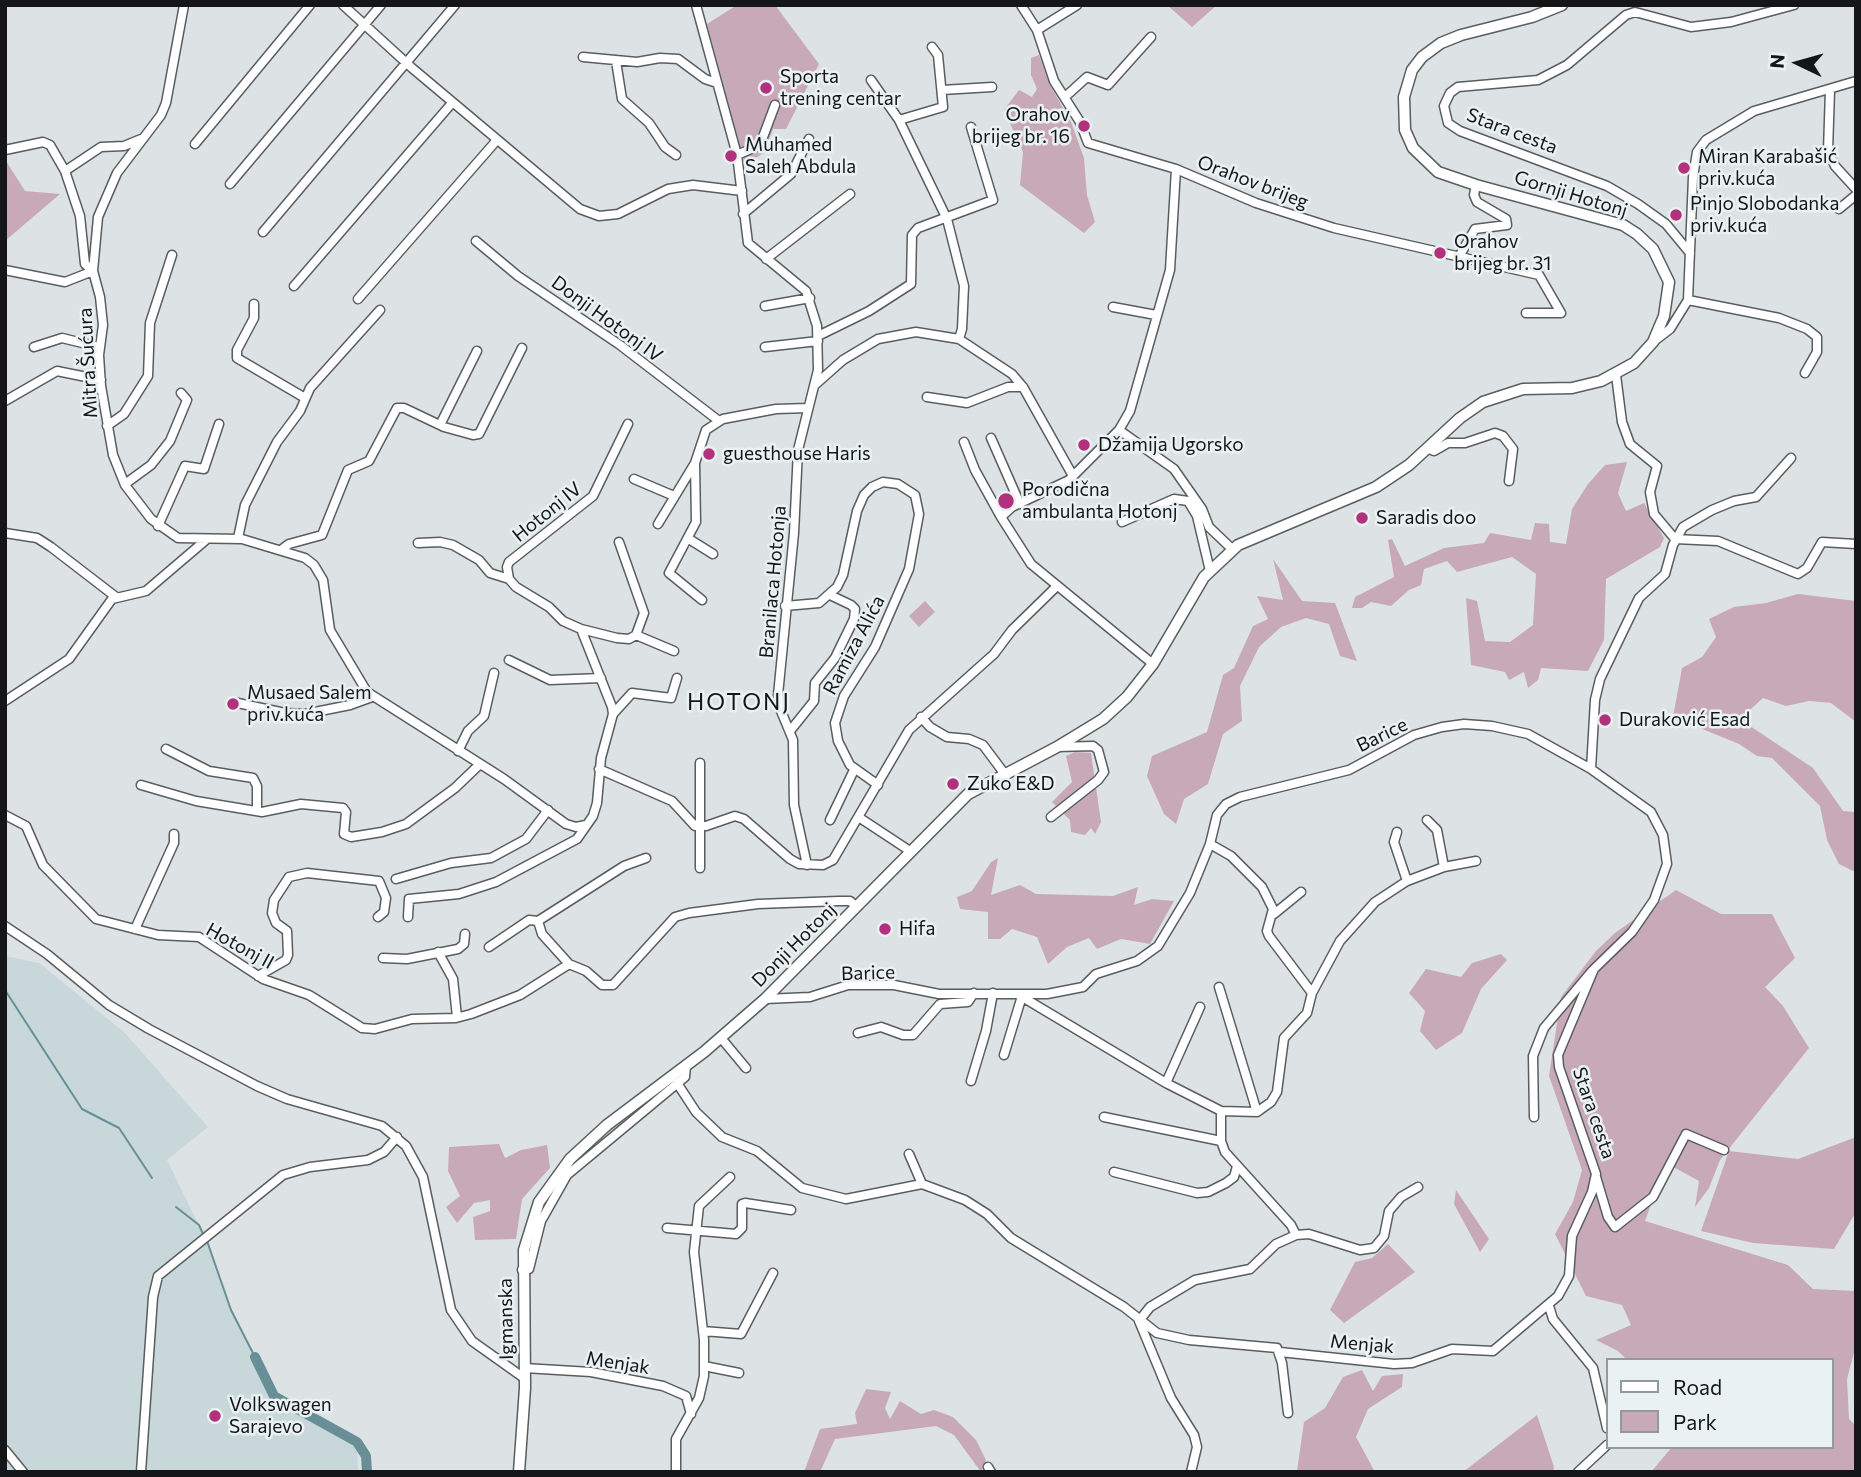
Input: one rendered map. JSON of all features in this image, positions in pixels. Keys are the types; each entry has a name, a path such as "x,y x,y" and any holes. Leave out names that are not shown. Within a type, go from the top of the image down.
{"main road":[{"name":"Gornji Hotonj","path":"1264,533 1342,504 1376,487 1409,465 1460,418 1500,395 1523,389 1586,386 1616,374 1634,363 1653,342 1664,316 1669,282 1653,249 1637,234 1623,225 1562,206 1476,186 1438,172 1413,148 1405,130 1404,97 1412,70 1422,57 1441,43 1532,17 1562,5"},
{"name":"Donji Hotonj","path":"557,1173 607,1125 686,1066 765,999 968,794 1057,747 1103,719 1127,697 1153,664 1210,571 1232,549 1264,533"},
{"name":"Igmanska","path":"519,1472 524,1373 522,1270 533,1216 557,1173"}],"street":[{"path":"5,270 65,282 93,271 98,217 117,173 161,115 166,103 184,5"},
{"path":"195,144 310,5"},
{"path":"343,5 363,26 571,204 599,216 618,215 658,194 681,187 693,185 742,191"},
{"path":"230,184 381,5"},
{"path":"263,232 455,5"},
{"name":"Branilaca Hotonja","path":"696,5 737,155 748,243 787,272 810,298 818,338 816,384 798,450 794,533 785,606 778,704 790,731 795,754 794,805 807,865"},
{"name":"Orahov brijeg","path":"1021,5 1037,30 1054,80 1080,122 1088,143 1176,169 1256,203 1334,228 1460,255 1544,278 1561,313 1526,313"},
{"path":"1037,30 1077,5"},
{"name":"Stara cesta","path":"1690,253 1666,224 1639,204 1607,186 1460,131 1448,123 1444,106 1450,93 1458,87 1538,80 1567,65 1626,15 1635,12 1691,27 1731,22 1794,5"},
{"path":"1065,97 1087,76 1108,85 1151,37"},
{"path":"899,120 941,109 944,105 938,55 932,47"},
{"path":"583,57 617,61 678,60 705,79 717,83"},
{"path":"617,61 622,99 649,123 665,147 676,155"},
{"path":"871,80 899,120 947,219 964,286 962,329 958,339"},
{"path":"1653,342 1670,329 1688,300 1693,177 1697,152 1706,140 1754,111 1856,81"},
{"path":"942,90 992,87"},
{"path":"1830,90 1828,151 1835,166 1856,189"},
{"path":"294,286 452,103"},
{"path":"737,155 760,145 775,105"},
{"path":"765,347 818,338 905,290 913,277 912,244 915,231 993,200 971,127"},
{"path":"65,171 101,147 124,146 142,138"},
{"path":"743,214 791,174 810,139"},
{"path":"358,299 497,140"},
{"name":"Mitra Šućura","path":"5,150 43,142 50,145 65,171 79,216 85,264 93,271 103,325 99,347 101,380 113,456 125,484 159,526 177,538 238,538 305,558 320,573 335,640 359,682 372,696 480,764 570,826 586,825"},
{"path":"1001,517 1020,503 1047,492 1073,475 1119,430 1130,411 1170,271 1176,169"},
{"path":"1460,255 1475,229 1507,225 1506,219 1477,202 1474,195 1476,186"},
{"path":"766,259 850,194"},
{"path":"1839,209 1856,195"},
{"name":"Donji Hotonj IV","path":"476,241 509,270 620,345 719,421"},
{"path":"107,426 124,414 148,376 150,323 172,255"},
{"path":"765,306 810,298"},
{"path":"1688,300 1779,318 1807,328 1817,337 1817,352 1805,373"},
{"path":"254,303 254,318 237,350 237,358 242,364 305,398"},
{"path":"1113,307 1156,315"},
{"path":"238,538 245,505 277,442 300,411 305,398 341,352 380,310"},
{"name":"Branilaca Hotonja","path":"816,384 843,360 878,339 916,332 958,339 1012,374 1023,387 1073,475"},
{"path":"34,347 62,338 99,347"},
{"path":"281,550 289,544 322,535 348,470 369,460 397,408 404,408 440,425 473,435 479,434 522,348"},
{"path":"440,425 477,351"},
{"path":"5,401 57,371 101,380"},
{"path":"1616,374 1622,422 1630,444 1657,466 1650,492 1654,514 1675,539 1718,541 1798,574 1807,568 1822,542 1856,544"},
{"path":"927,397 967,403 1008,387 1023,387"},
{"path":"125,484 151,465 170,441 187,400 181,393"},
{"path":"658,524 695,463 706,430 719,421 776,409 808,408"},
{"path":"159,526 185,466 204,469 219,424"},
{"name":"Hotonj IV","path":"509,579 509,562 593,496 628,424"},
{"path":"1119,430 1174,469 1202,509 1209,527 1232,549"},
{"path":"1427,448 1434,452 1448,443 1465,443 1495,433 1503,436 1513,449 1509,481"},
{"path":"991,438 1020,503"},
{"path":"964,442 975,470 1025,557 1153,664"},
{"path":"1591,769 1595,700 1600,679 1639,598 1665,574 1675,539 1683,527 1704,513 1734,501 1756,498 1791,458"},
{"path":"695,463 698,509 689,539 669,572 702,600"},
{"path":"634,478 674,496"},
{"name":"Ramiza Alića","path":"830,595 843,575 857,511 864,495 883,482 898,484 911,491 918,500 919,514 909,569 875,647 844,695 836,713 838,741 854,770"},
{"path":"1122,522 1174,499 1188,501 1197,516 1210,571"},
{"path":"5,533 44,542 65,555 116,597 128,597 146,591 207,539"},
{"path":"689,539 713,554"},
{"path":"418,544 440,541 453,545 479,560 490,573 509,579 523,592 549,607 563,621 581,629 629,639 636,635 644,613 619,542"},
{"path":"699,827 735,816 744,820 790,859 807,865 823,865 833,860 860,818 901,741 921,716 994,654 1012,630 1057,586"},
{"path":"785,606 819,603 830,595 851,605 855,610 855,619 835,657 815,683 814,701 790,731"},
{"path":"5,701 69,659 116,597"},
{"path":"581,629 613,714"},
{"path":"636,635 674,651"},
{"path":"509,660 550,680 601,678"},
{"path":"458,751 468,731 484,716 494,673"},
{"path":"408,917 409,899 459,894 482,888 577,839 593,816 597,803 599,769 613,714 632,693 671,698 677,678"},
{"path":"233,702 285,713 305,714 350,705 372,696"},
{"path":"921,716 930,727 947,737 973,740 983,745 1004,773"},
{"name":"Barice","path":"765,999 810,997 848,985 894,985 939,994 1019,995 1075,990 1096,974 1150,954 1190,893 1210,844 1217,815 1226,804 1240,797 1349,770 1414,735 1442,727 1464,724 1492,726 1528,734 1591,769"},
{"name":"Donji Hotonj","path":"1051,817 1098,780 1104,772 1098,750 1093,746 1057,747"},
{"path":"166,749 209,771 253,778 257,786 257,811"},
{"path":"700,763 700,868"},
{"path":"141,785 196,801 257,811 272,812 301,804 337,806 346,812 345,836 382,832 406,824 455,788 480,764"},
{"path":"599,769 672,801 699,827"},
{"name":"Stara cesta","path":"1534,1118 1533,1055 1544,1028 1594,969 1632,932 1654,900 1667,864 1663,835 1651,812 1591,769"},
{"path":"830,820 854,770 878,785"},
{"path":"396,879 451,863 491,858 526,839 548,810"},
{"name":"Hotonj II","path":"5,815 30,832 43,865 88,914 107,923 158,935 199,937 258,976 309,995 362,1028 375,1029 412,1018 457,1017 520,995 569,964"},
{"path":"860,818 910,851"},
{"path":"1427,821 1437,830 1444,867"},
{"path":"1397,832 1394,842 1407,881"},
{"path":"135,929 174,843 174,834"},
{"path":"1210,844 1231,856 1262,887 1274,914"},
{"path":"489,947 529,920 538,921 624,866 646,858"},
{"path":"1004,1055 1019,995 1166,1083 1222,1111 1257,1112 1271,1102 1277,1092 1284,1038 1307,1013 1312,993 1340,941 1375,902 1407,881 1444,867 1476,861"},
{"path":"258,976 286,960 288,955 287,931 276,923 272,913 274,901 289,877 307,873 379,881 386,898 384,912 378,917"},
{"path":"1301,892 1274,914 1267,932 1312,993"},
{"path":"538,921 542,934 569,964 586,971 602,985 613,985 675,917 758,904 850,901 857,907"},
{"path":"5,926 47,954 109,1005 149,1029 286,1099 382,1126 407,1146 423,1177 446,1289 460,1327 479,1346 524,1373"},
{"path":"383,958 407,959 438,952 464,944 465,934"},
{"path":"438,952 453,979 457,1017"},
{"name":"Stara cesta","path":"1549,1306 1569,1276 1572,1236 1592,1192 1596,1174 1559,1067 1558,1055 1594,969"},
{"path":"1219,986 1257,1112"},
{"name":"Barice","path":"858,1033 881,1027 904,1035 913,1035 940,1004 968,1002 974,993"},
{"path":"971,1081 986,1031 993,993"},
{"path":"1166,1083 1200,1007"},
{"path":"721,1038 746,1068"},
{"path":"522,1270 529,1269 541,1221 567,1175 685,1077 686,1066"},
{"path":"677,1083 696,1112 722,1137 757,1151 802,1188 846,1199 922,1184 909,1154"},
{"path":"1222,1111 1221,1141 1237,1166 1291,1225 1296,1235"},
{"path":"1104,1116 1221,1141"},
{"path":"1596,1174 1608,1217 1615,1227 1653,1197 1686,1134 1724,1150"},
{"path":"141,1472 154,1287 164,1269 283,1175 310,1167 368,1160 384,1152 397,1138"},
{"path":"1114,1172 1197,1193 1208,1192 1227,1183 1234,1177 1237,1166"},
{"path":"676,1472 676,1439 702,1388 704,1366 703,1331 695,1276 694,1229 698,1206 730,1177"},
{"name":"Menjak","path":"922,1184 980,1210 1011,1238 1124,1307 1157,1333 1237,1345 1271,1345 1280,1352 1394,1364 1412,1363 1452,1349 1493,1351 1549,1306"},
{"path":"1139,1321 1150,1307 1195,1280 1250,1269 1276,1244 1296,1235 1309,1234 1360,1250 1374,1248 1384,1236 1390,1211 1401,1197 1418,1187"},
{"path":"667,1227 740,1232 742,1205 745,1203 791,1210"},
{"path":"703,1331 741,1334 773,1273"},
{"path":"1549,1306 1553,1319 1592,1368 1605,1421"},
{"name":"Menjak","path":"1139,1321 1171,1398 1194,1435 1197,1447 1191,1472"},
{"path":"1280,1352 1288,1413"},
{"path":"704,1366 740,1373"},
{"name":"Menjak","path":"524,1373 591,1373 663,1386 686,1396 691,1414"},
{"path":"1578,1472 1605,1447"},
{"path":"5,1450 23,1472"}],"shaded area":[{"path":"5,956 39,963 124,1032 208,1127 167,1160 208,1244 231,1310 274,1396 357,1442 358,1472 5,1472"}],"green space":[{"name":"Sporta trening centar","path":"737,5 775,5 819,64 786,129 773,129 764,153 745,164 707,24"},
{"path":"1167,5 1217,5 1192,27"},
{"path":"1039,55 1050,85 1071,122 1084,158 1087,195 1095,222 1084,233 1020,185 1023,152 1004,110 1019,90 1032,97 1037,89 1031,75 1031,58"},
{"path":"6,161 25,191 60,194 5,241"},
{"path":"1627,462 1618,493 1626,511 1644,503 1664,538 1660,547 1606,579 1604,640 1588,671 1541,668 1538,680 1528,688 1524,672 1509,680 1505,672 1471,665 1466,598 1477,601 1485,641 1510,642 1533,625 1536,574 1512,557 1457,572 1447,561 1424,569 1421,585 1409,590 1391,606 1371,602 1362,608 1352,608 1355,597 1394,577 1388,540 1392,539 1405,566 1444,548 1484,543 1490,533 1531,540 1535,523 1549,524 1550,542 1566,544 1572,509 1588,484 1605,465"},
{"path":"1273,559 1302,601 1335,603 1357,661 1340,656 1329,624 1306,618 1281,627 1259,647 1240,686 1242,721 1223,734 1208,784 1184,799 1176,824 1164,814 1147,776 1152,756 1207,732 1223,675 1234,668 1253,626 1268,619 1257,596 1283,600"},
{"path":"1798,594 1856,601 1856,722 1831,703 1809,701 1786,706 1763,698 1751,709 1750,726 1813,768 1843,811 1856,812 1856,869 1853,871 1839,864 1827,840 1820,806 1772,758 1757,756 1739,744 1673,717 1682,668 1702,657 1716,637 1709,619 1734,607 1766,603"},
{"path":"925,601 935,612 919,627 909,616"},
{"path":"1075,752 1091,753 1101,822 1095,834 1091,828 1085,835 1071,832 1070,820 1052,802 1072,782 1066,756"},
{"path":"998,858 991,895 1020,885 1036,894 1113,896 1138,887 1134,905 1152,899 1174,901 1150,944 1121,939 1097,949 1089,938 1067,947 1048,964 1037,937 1012,929 1000,939 988,939 988,912 960,909 957,897 972,891 991,862"},
{"path":"1676,890 1721,914 1772,914 1795,958 1765,987 1783,1006 1809,1048 1720,1160 1709,1188 1695,1207 1699,1181 1666,1163 1645,1221 1788,1265 1813,1289 1856,1291 1856,1345 1847,1379 1849,1419 1856,1426 1856,1472 1651,1472 1670,1449 1833,1449 1833,1358 1625,1358 1618,1351 1596,1340 1631,1325 1622,1305 1586,1296 1555,1234 1573,1202 1582,1170 1549,1076 1561,997 1596,951 1615,933"},
{"path":"1501,954 1507,960 1481,989 1462,1033 1436,1050 1420,1031 1425,1011 1409,993 1426,969 1461,977 1472,963"},
{"path":"1856,1137 1856,1212 1834,1249 1753,1243 1701,1231 1729,1151 1798,1159"},
{"path":"499,1144 505,1158 521,1150 547,1145 550,1168 522,1199 516,1239 475,1240 473,1217 490,1211 490,1200 474,1203 457,1223 446,1207 460,1196 448,1171 449,1147"},
{"path":"1456,1190 1489,1239 1480,1252 1454,1204"},
{"path":"1388,1244 1415,1272 1344,1323 1330,1310 1355,1262 1372,1258"},
{"path":"1362,1370 1373,1391 1382,1376 1403,1374 1402,1387 1368,1409 1356,1437 1375,1472 1297,1471 1304,1422 1325,1408 1343,1377"},
{"path":"866,1389 891,1392 885,1408 890,1419 900,1401 921,1414 934,1410 953,1417 976,1440 986,1460 981,1472 954,1435 936,1426 835,1439 820,1472 804,1472 820,1429 857,1424 855,1413"},
{"path":"1537,1415 1554,1467 1553,1472 1463,1472"}],"waterway":[{"path":"5,990 82,1109 119,1128 152,1178"},
{"path":"176,1207 199,1225 204,1236"},
{"path":"207,1241 231,1310 255,1357"},
{"path":"255,1357 274,1396 357,1442 366,1456 367,1472"}],"place":[{"name":"Sporta trening centar","path":"766,88"},
{"name":"Orahov brijeg br. 16","path":"1084,126"},
{"name":"Muhamed Saleh Abdula","path":"731,156"},
{"name":"Miran Karabašić priv.kuća","path":"1684,168"},
{"name":"Pinjo Slobodanka priv.kuća","path":"1676,215"},
{"name":"Orahov brijeg br. 31","path":"1440,253"},
{"name":"Džamija Ugorsko","path":"1084,445"},
{"name":"guesthouse Haris","path":"709,454"},
{"name":"Porodična ambulanta Hotonj","path":"1006,501"},
{"name":"Saradis doo","path":"1362,518"},
{"name":"Musaed Salem priv.kuća","path":"233,704"},
{"name":"Duraković Esad","path":"1605,720"},
{"name":"Zuko E&D","path":"953,784"},
{"name":"Hifa","path":"885,929"},
{"name":"Volkswagen Sarajevo","path":"215,1416"}],"district":[{"name":"HOTONJ","path":"739,702"}]}
